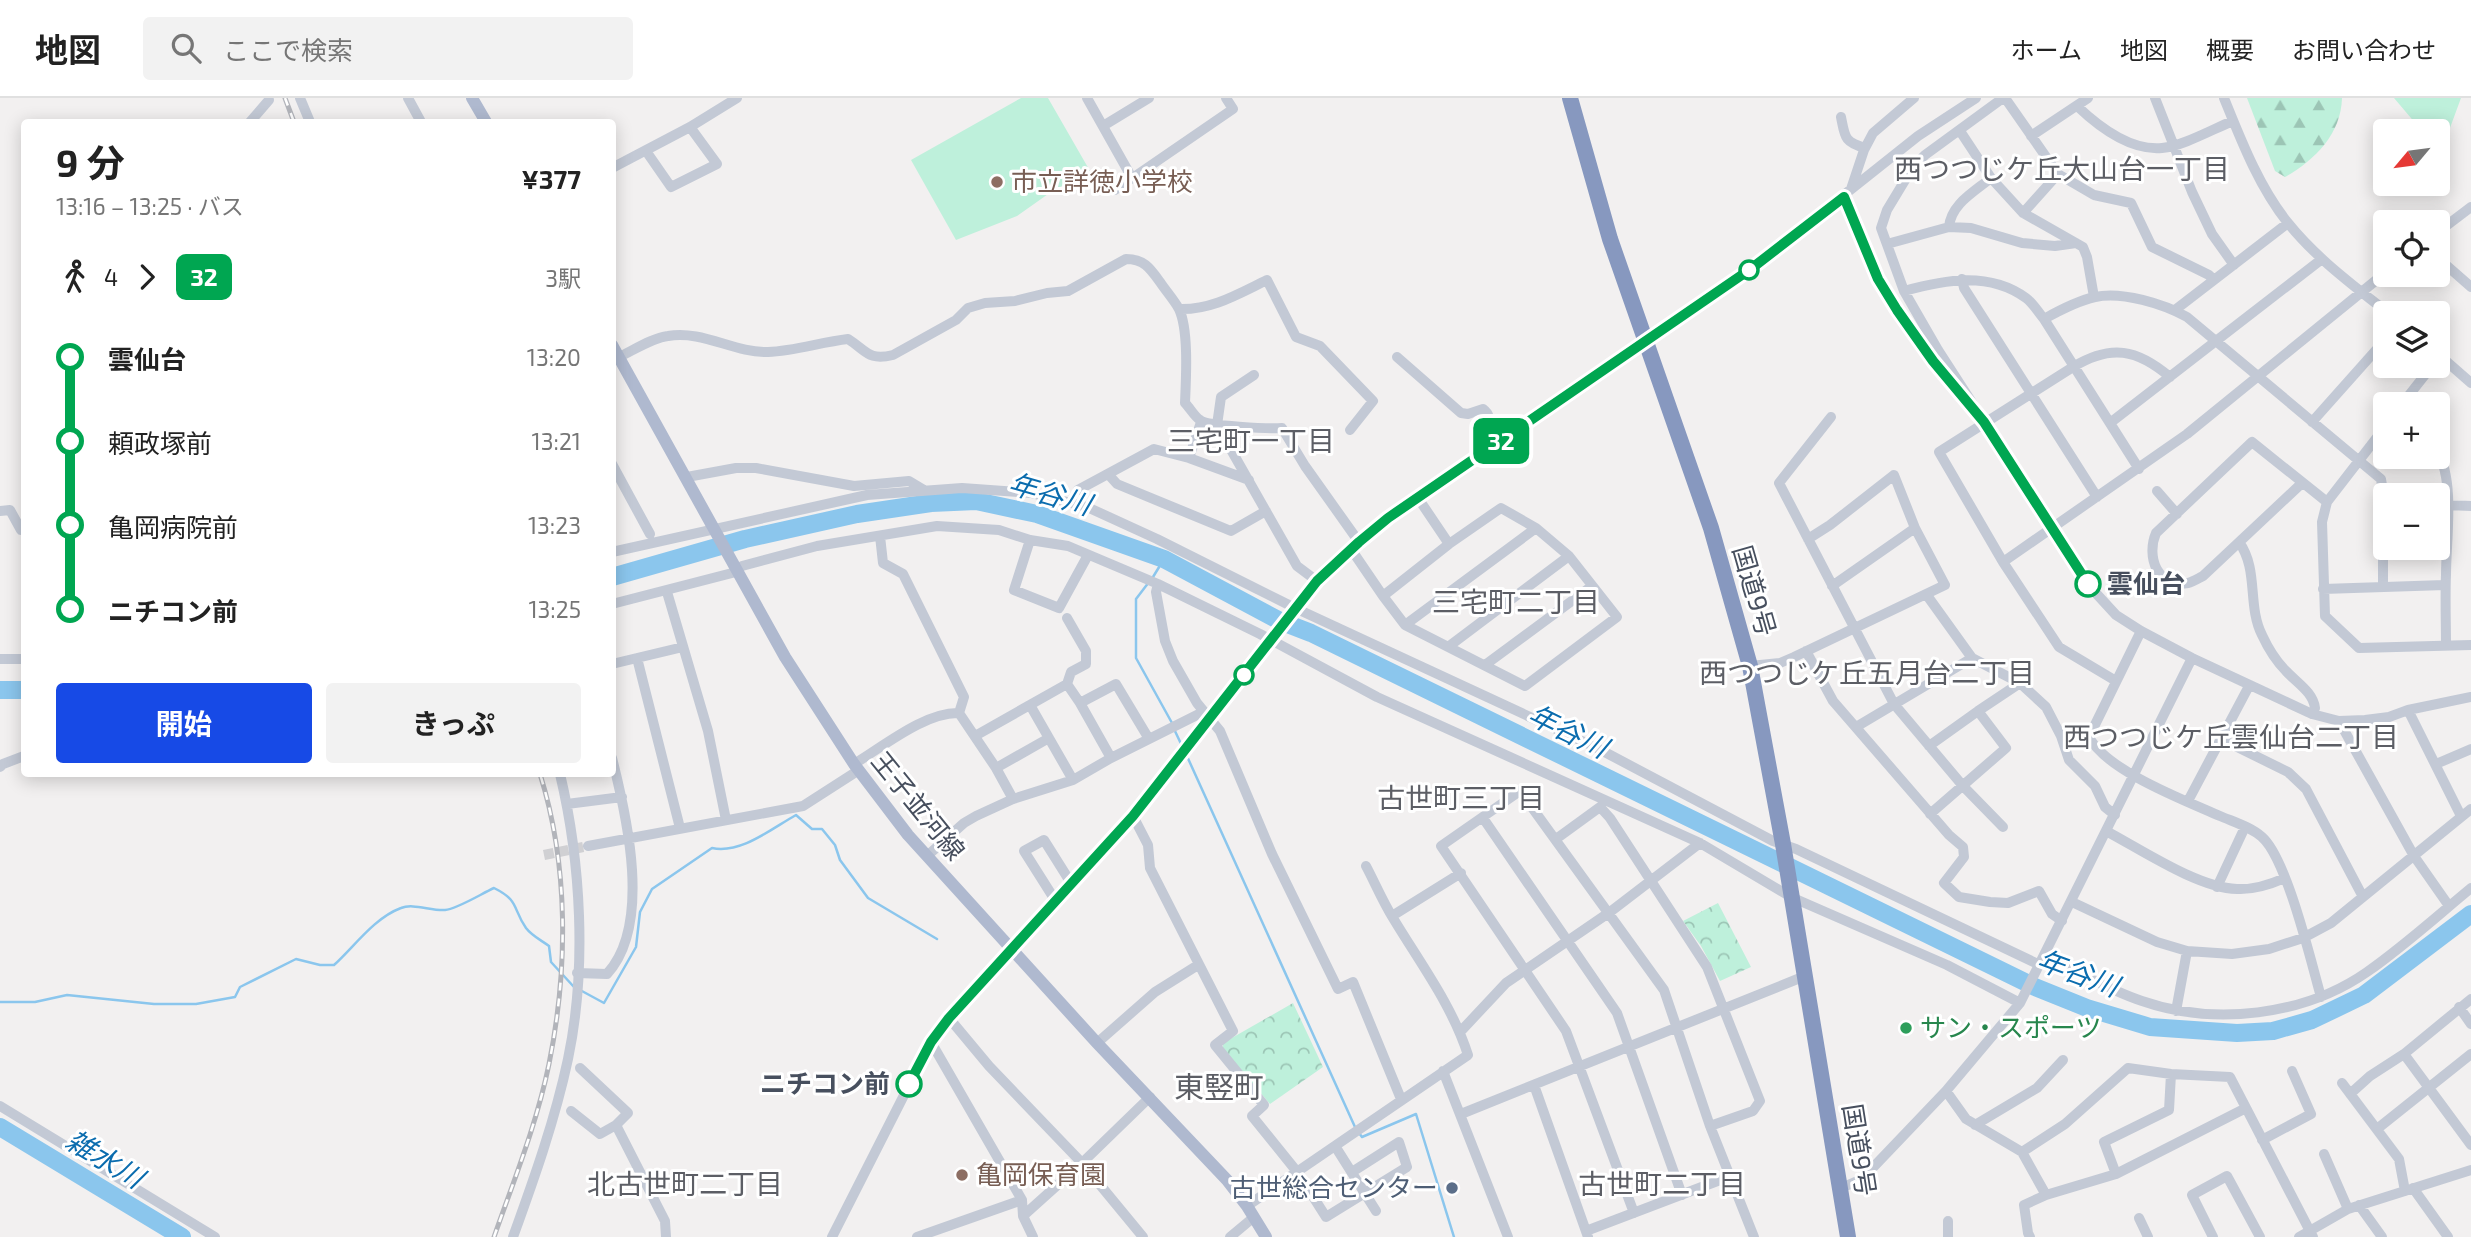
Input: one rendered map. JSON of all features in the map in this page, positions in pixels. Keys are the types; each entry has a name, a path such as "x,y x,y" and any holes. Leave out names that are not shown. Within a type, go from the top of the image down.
{"highway":[{"name":"国道9号","path":"1570,98 1610,239 1711,528 1750,666 1848,1237"}],"main road":[{"path":"472,98 484,119"},
{"name":"王子並河線","path":"616,351 785,657 857,767 908,835 1097,1044 1227,1180 1251,1211 1266,1237"}],"street":[{"path":"300,98 309,119"},
{"path":"408,98 419,119"},
{"path":"616,167 737,98"},
{"path":"1087,98 1132,178"},
{"path":"1103,126 1149,98"},
{"path":"1115,190 1233,109 1226,98"},
{"path":"1914,98 1873,133 1848,193 1878,279 1933,361 1984,422"},
{"path":"832,1237 931,1042 1010,948 1133,816 1317,581 1355,545 1418,498 1752,268 1918,136 1976,98"},
{"path":"2214,280 2152,247 2131,203 2094,195 2058,174 2004,98 1925,155 1913,167 1881,228 1904,291 2051,527 2099,598 2116,614 2192,659 2312,714 2339,721 2389,717 2471,696"},
{"path":"2031,136 2088,98"},
{"path":"2155,98 2192,192 2212,234 2234,265"},
{"path":"2224,98 2271,200 2288,223 2322,259 2373,301"},
{"path":"253,119 269,100"},
{"path":"2077,106 2116,136 2138,146 2162,148 2174,145 2233,121"},
{"path":"1841,117 1845,137 1852,144 1865,148"},
{"path":"646,151 671,187 717,164 690,127"},
{"path":"1960,131 1991,178 2023,213 2083,247 2094,297"},
{"path":"2023,213 2058,174"},
{"path":"1950,227 1950,216 1958,205 1991,178"},
{"path":"2450,223 2471,206"},
{"path":"2175,310 2288,223"},
{"path":"1887,244 1950,227 1971,228 2022,243 2055,246 2076,243"},
{"path":"616,351 664,336 677,335 707,338 744,351 770,352 848,339 863,352 883,358 956,320 968,308 1068,291 1126,259 1136,259 1147,264 1179,310 1183,323 1186,366 1185,403 1201,422 1245,425 1257,429 1282,428 1355,545 1383,596 1405,625 1525,686 1617,617 1569,556 1536,528 1502,508 1449,544 1383,596"},
{"path":"2110,424 2322,259"},
{"path":"2450,269 2471,287"},
{"path":"1904,291 1962,279 1989,282 2027,299 2044,319 2139,469"},
{"path":"1962,279 1964,288 2097,498"},
{"path":"1179,310 1198,310 1218,304 1267,280 1297,337 1320,346 1373,401 1350,430"},
{"path":"2003,562 2187,434 2373,282"},
{"path":"2044,319 2065,307 2107,295 2151,302 2187,317 2381,480 2383,586"},
{"path":"2116,681 2059,647 2003,562 1939,452 2088,358 2106,352 2128,353 2151,361 2170,377"},
{"path":"2312,422 2373,353"},
{"path":"1397,357 1461,413 1468,414 1483,409 1488,413 1485,433 1490,449"},
{"path":"2450,366 2471,383"},
{"path":"1254,375 1221,397 1217,425 1297,566 1317,581"},
{"path":"2411,392 2423,378"},
{"path":"1831,417 1779,483 1894,704 1963,786 2003,827"},
{"path":"1189,458 1201,422"},
{"path":"2302,483 2203,576 2189,583 2177,584 2166,580 2157,571 2152,559 2151,544 2156,533 2252,442 2327,502"},
{"path":"2373,442 2327,502 2322,522 2325,616 2359,648 2471,645"},
{"path":"1078,490 1154,449 1189,458 1249,480"},
{"path":"687,477 736,468 756,468 854,486 909,481 924,490"},
{"path":"616,471 650,534"},
{"path":"1108,474 1117,484 1231,531 1266,511"},
{"path":"1750,666 1780,663 1945,585 1915,528 1894,475 1808,539"},
{"path":"616,551 716,532 867,495 962,488 1031,493 1087,507 1157,539 1293,611 1597,748 1783,847 2040,965 2176,1011 2232,1014 2269,1010 2321,997 2367,972 2471,888"},
{"path":"2157,491 2177,513"},
{"path":"1418,498 1449,544"},
{"path":"2450,505 2471,506"},
{"path":"0,511 10,510 21,530"},
{"path":"616,603 667,592 734,568 817,546 937,526 999,530 1030,540 1068,546 1273,636 1377,696 1700,844 1791,893 2022,1000"},
{"path":"1405,625 1536,528"},
{"path":"1832,586 1915,528"},
{"path":"880,536 883,563 903,574 964,697 959,713"},
{"path":"1030,540 1014,590 1059,608 1088,555"},
{"path":"2239,542 2251,564 2253,602 2261,633 2286,671 2311,695 2315,709 2312,714"},
{"path":"1448,647 1569,556"},
{"path":"2446,560 2446,645"},
{"path":"1158,584 1156,592 1165,641 1197,703 1220,731 1272,854 1338,989 1353,982 1401,1099"},
{"path":"2323,589 2445,585"},
{"path":"1485,665 1592,586"},
{"path":"667,592 708,731 726,820"},
{"path":"1926,594 1972,658 2020,683 2046,707 2061,736 2069,760 2095,786 2105,807 2115,815"},
{"path":"975,736 1067,684 1071,672 1086,664 1086,651 1067,618"},
{"path":"2141,631 2089,737 2095,749 2134,776 2245,827 2263,838 2276,857 2285,878 2321,997"},
{"path":"616,663 683,647"},
{"path":"1806,651 1833,701 1930,814 1963,848 1964,857 1944,883 1959,897 2007,903 2039,891 2052,914 2062,921"},
{"path":"637,658 680,828"},
{"path":"1856,727 1972,658"},
{"path":"0,659 21,659"},
{"path":"1841,1188 1862,1179 1946,1091 2022,1000 2192,659"},
{"path":"1929,746 2020,683"},
{"path":"1067,684 1111,758"},
{"path":"1080,703 1116,684 1149,739"},
{"path":"2188,802 2249,685"},
{"path":"1030,705 1073,780"},
{"path":"2408,710 2461,816"},
{"path":"1930,814 2006,748 1978,711"},
{"path":"959,713 1013,799"},
{"path":"588,846 803,806 930,718 959,713"},
{"path":"927,856 964,823 1013,799 1073,780 1199,714 1209,717"},
{"path":"2339,721 2413,856 2449,906"},
{"path":"996,768 1049,738"},
{"path":"2221,739 2288,772 2306,789 2363,897"},
{"path":"2436,764 2471,750"},
{"path":"1,765 21,757"},
{"path":"577,973 607,974 618,962 627,942 633,894 629,838 616,774"},
{"path":"513,1237 539,1164 568,1057 574,1019 578,895 574,846 561,777"},
{"path":"1634,1213 1566,1031 1441,846 1520,791 1664,990 1728,1177 1754,1237"},
{"path":"567,804 622,797"},
{"path":"1556,839 1600,807 1610,818 1707,967 1760,1101 1753,1111 1710,1126"},
{"path":"2071,902 2157,942 2187,951 2232,954 2269,949 2304,938 2331,923 2471,809"},
{"path":"1133,816 1148,845 1150,868 1233,1031 1215,1045 1264,1105 1252,1116 1298,1173 1326,1217 1407,1167 1399,1142 1352,1172"},
{"path":"1483,818 1617,1013 1682,1195"},
{"path":"2217,887 2245,827"},
{"path":"2106,831 2186,874 2217,887 2239,890 2263,887 2285,878"},
{"path":"1055,900 1024,851 1044,840 1071,883"},
{"path":"1461,1031 1506,984 1568,942 1700,844"},
{"path":"1230,1237 1251,1211 1298,1173 1468,1055 1461,1031 1392,916 1366,866"},
{"path":"1392,916 1461,873"},
{"path":"2176,1011 2187,951"},
{"path":"1097,1044 1155,992 1198,965"},
{"path":"1461,1114 1805,976"},
{"path":"2350,1094 2471,999"},
{"path":"2459,1007 2471,1024"},
{"path":"949,1018 989,1066 1082,1163 1143,1237"},
{"path":"931,1042 1022,1200 1023,1216 1033,1237"},
{"path":"2404,1054 2471,1145"},
{"path":"2377,1129 2471,1054"},
{"path":"1975,1125 2037,1087 2063,1060"},
{"path":"571,1111 600,1134 616,1125 628,1113 580,1068"},
{"path":"2022,1152 2065,1124 2128,1068 2171,1074 2230,1077 2307,1235 2353,1207 2471,1170"},
{"path":"1443,1071 1508,1237"},
{"path":"2262,1140 2311,1114 2292,1071"},
{"path":"2116,1174 2104,1142 2168,1110 2171,1074"},
{"path":"2342,1083 2399,1159 2409,1189 2448,1237"},
{"path":"1534,1085 1587,1234 1728,1177"},
{"path":"1946,1091 1966,1119 2022,1152 2046,1195"},
{"path":"1023,1216 1150,1097"},
{"path":"0,1106 215,1237"},
{"path":"2030,1237 2024,1205 2046,1195 2116,1174 2246,1108"},
{"path":"616,1125 665,1221 666,1237"},
{"path":"1335,1146 1376,1211"},
{"path":"2324,1154 2353,1207 2382,1237"},
{"path":"2213,1237 2192,1195 2227,1176 2260,1237"},
{"path":"917,1237 1022,1200"},
{"path":"2139,1218 2148,1237"},
{"path":"1948,1221 1948,1237"}],"green space":[{"name":"市立詳徳小学校","path":"1021,98 1048,98 1090,171 1051,192 1017,216 956,240 911,160"},
{"path":"2247,98 2342,98 2337,123 2324,145 2306,163 2285,177 2275,171"},
{"path":"2394,98 2461,98 2450,128 2450,119 2412,119"},
{"path":"1718,903 1751,967 1720,981 1701,946 1683,921"},
{"path":"1293,1003 1323,1067 1270,1104 1223,1049 1223,1043"}],"waterway":[{"name":"年谷川","path":"616,576 745,539 857,514 931,503 976,501 1037,514 1164,559 1280,621 1311,633 2035,987 2087,1008 2150,1027 2237,1033 2273,1031 2312,1020 2364,995 2471,914"},
{"path":"1153,577 1164,559"},
{"path":"1149,582 1136,599 1136,658 1172,723"},
{"name":"年谷川","path":"0,690 21,690"},
{"path":"1174,729 1183,748"},
{"path":"1186,754 1355,1127"},
{"path":"580,990 604,1003 636,947 640,912 652,889 712,848 723,849 745,844 796,815 812,829 822,829 835,845 840,860 868,898 937,939"},
{"path":"0,1002 35,1002 67,995 154,1004 196,1004 235,997 240,987 296,959 320,965 334,965 373,926 401,908 411,906 450,909 494,888 512,901 528,931 549,946 551,962 574,987"},
{"path":"1359,1133 1362,1137 1416,1114 1454,1237"},
{"name":"雑水川","path":"0,1127 182,1237"}],"tunnel":[{"path":"544,855 588,846"}],"railway":[{"path":"285,98 293,119"},
{"path":"494,1237 538,1108 549,1064 560,992 561,881 541,777"}],"bus line":[{"name":"32","path":"909,1084 931,1042 949,1018 1133,816 1317,581 1388,518 1752,268 1844,197 1878,279 1897,310 1933,361 1984,422 2088,584"}],"place":[{"name":"市立詳徳小学校","path":"997,182"},
{"name":"雲仙台","path":"2088,584"},
{"name":"サン・スポーツ","path":"1906,1028"},
{"name":"ニチコン前","path":"909,1084"},
{"name":"亀岡保育園","path":"962,1175"},
{"name":"古世総合センター","path":"1452,1188"}],"district":[{"name":"西つつじケ丘大山台一丁目","path":"2062,169"},
{"name":"三宅町一丁目","path":"1251,441"},
{"name":"三宅町二丁目","path":"1516,602"},
{"name":"西つつじケ丘五月台二丁目","path":"1867,673"},
{"name":"西つつじケ丘雲仙台二丁目","path":"2231,737"},
{"name":"古世町三丁目","path":"1461,798"},
{"name":"東竪町","path":"1219,1088"},
{"name":"北古世町二丁目","path":"685,1184"},
{"name":"古世町二丁目","path":"1662,1184"}]}
